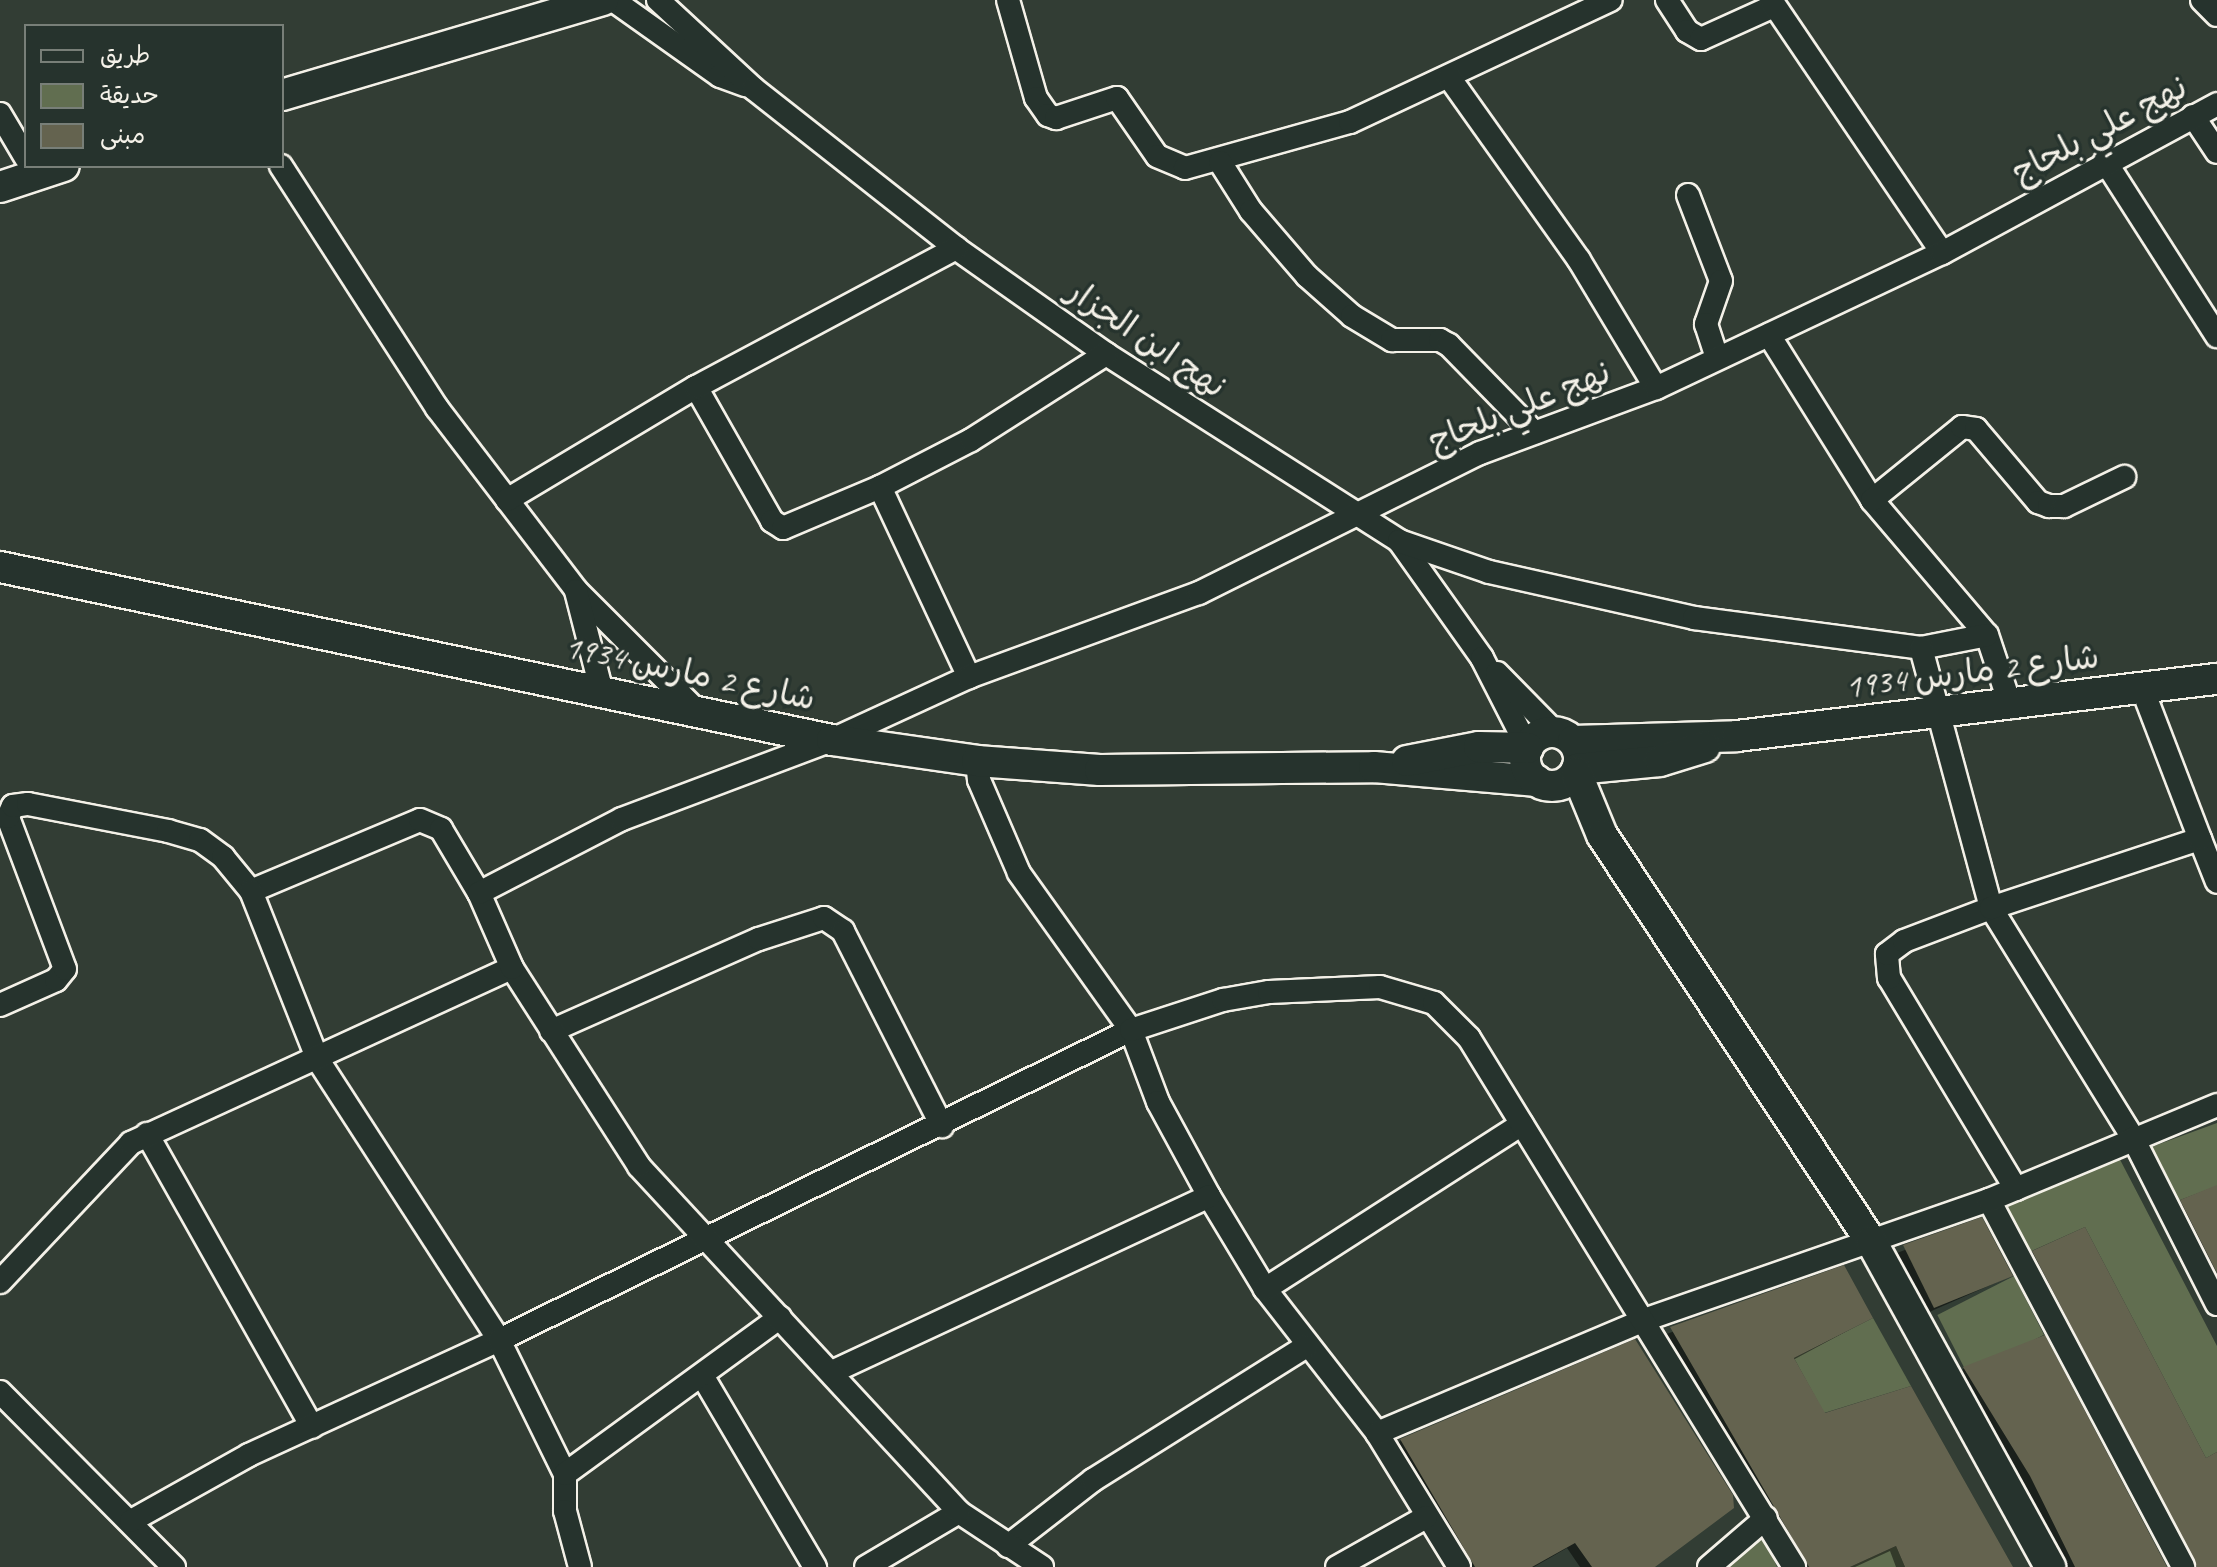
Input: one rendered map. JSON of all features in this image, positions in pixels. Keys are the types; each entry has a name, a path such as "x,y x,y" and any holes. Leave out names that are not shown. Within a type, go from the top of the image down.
{"street":[{"path":"284,94 603,0"},
{"name":"نهج ابن الجزار","path":"613,0 720,76 754,89"},
{"name":"نهج ابن الجزار","path":"658,0 754,89 956,248 1106,354 1357,518 1399,541 1482,658"},
{"path":"1008,0 1036,98 1048,115 1056,118 1117,98 1157,156 1170,165 1185,168 1220,162 1350,122 1611,0"},
{"path":"1667,0 1687,31 1701,39 1772,3 1942,253"},
{"path":"2202,0 2217,15"},
{"path":"1449,77 1579,260 1656,388"},
{"name":"نهج علي بلحاج","path":"479,893 622,819 832,740 969,677 1199,593 1357,518 1480,453 1656,388 1942,253 2105,161 2217,104"},
{"path":"0,114 24,146"},
{"path":"2193,116 2217,152"},
{"path":"2105,161 2217,336"},
{"path":"1220,162 1251,211 1307,276 1352,316 1392,340 1440,340 1449,345 1534,432"},
{"path":"0,187 35,168"},
{"path":"282,168 428,395 507,500 576,590 700,714"},
{"path":"1688,195 1721,281 1706,324 1717,358"},
{"path":"507,500 696,387 956,248"},
{"path":"1769,335 1872,500 1987,635 2011,707"},
{"path":"696,387 777,526 792,526 880,487 1016,414 1106,354"},
{"path":"1872,500 1962,427 1976,429 2038,502 2049,506 2064,506 2124,477"},
{"path":"880,487 969,677"},
{"path":"1399,541 1489,572 1694,618 1921,648 1987,635"},
{"name":"شارع 2 مارس 1934","path":"0,567 700,714 832,740 977,761 1100,770 1374,767 1543,784"},
{"path":"576,590 602,692"},
{"path":"1921,648 1991,908 2133,1138 2217,1304"},
{"path":"1482,658 1528,748 1526,766 1602,835"},
{"path":"1482,658 1570,753 1602,835 1871,1241 2050,1567"},
{"name":"شارع 2 مارس 1934","path":"1570,753 2011,707 2217,679"},
{"path":"2142,688 2217,882"},
{"path":"1528,748 1539,736 1570,753"},
{"name":"شارع 2 مارس 1934","path":"1374,767 1479,747 1528,748"},
{"path":"1543,784 1565,783 1570,753"},
{"path":"977,761 979,780 1019,873 1131,1030 1158,1102 1209,1196 1265,1289 1377,1433 1459,1567"},
{"path":"0,1005 56,980 65,969 8,817 13,806 28,804 200,840 223,857 251,891 318,1060 499,1340 565,1474 565,1511 580,1567"},
{"path":"251,891 420,820 441,829 479,893 512,968 639,1166 959,1512 1042,1567"},
{"path":"2016,1189 1886,970 1892,947 1991,908 2200,839"},
{"path":"551,1031 759,939 824,918 837,924 849,942 942,1126"},
{"path":"0,1282 115,1156 147,1134 318,1060 512,968"},
{"path":"131,1521 249,1455 499,1340 942,1126 1131,1030 1223,1000 1269,992 1380,987 1412,993 1452,1017 1644,1320 1794,1567"},
{"path":"1377,1433 1644,1320 1989,1200 2217,1105"},
{"path":"1265,1289 1522,1124"},
{"path":"147,1134 312,1427"},
{"path":"832,1372 1209,1196"},
{"path":"1989,1200 2183,1567"},
{"path":"565,1474 703,1377 780,1317"},
{"path":"1008,1546 1093,1480 1307,1346"},
{"path":"703,1377 815,1567"},
{"path":"0,1392 174,1567"},
{"path":"866,1567 959,1512"},
{"path":"1337,1567 1426,1517"},
{"path":"1709,1567 1766,1518"}],"green space":[{"path":"2217,1123 2217,1186 2172,1203 2143,1150"},
{"path":"2115,1150 2217,1346 2217,1452 2206,1458 2085,1227 2025,1254 2001,1206"},
{"path":"2014,1276 2044,1335 1967,1374 1937,1315"},
{"path":"1873,1318 1911,1386 1824,1413 1794,1358"},
{"path":"1760,1528 1777,1567 1715,1567"},
{"path":"1896,1546 1905,1567 1850,1567"}],"building":[{"path":"2217,1185 2217,1273 2180,1200"},
{"path":"1982,1217 2013,1276 1934,1308 1903,1245"},
{"path":"2085,1227 2206,1458 2217,1452 2217,1567 2197,1567 2032,1251"},
{"path":"1844,1265 1873,1318 1794,1358 1825,1413 1911,1386 2013,1567 1905,1567 1896,1546 1850,1567 1809,1567 1670,1327"},
{"path":"2045,1335 2167,1567 2075,1567 2030,1476 1963,1367"},
{"path":"1635,1339 1733,1495 1734,1508 1655,1567 1592,1567 1575,1543 1532,1567 1475,1567 1400,1439"}]}
